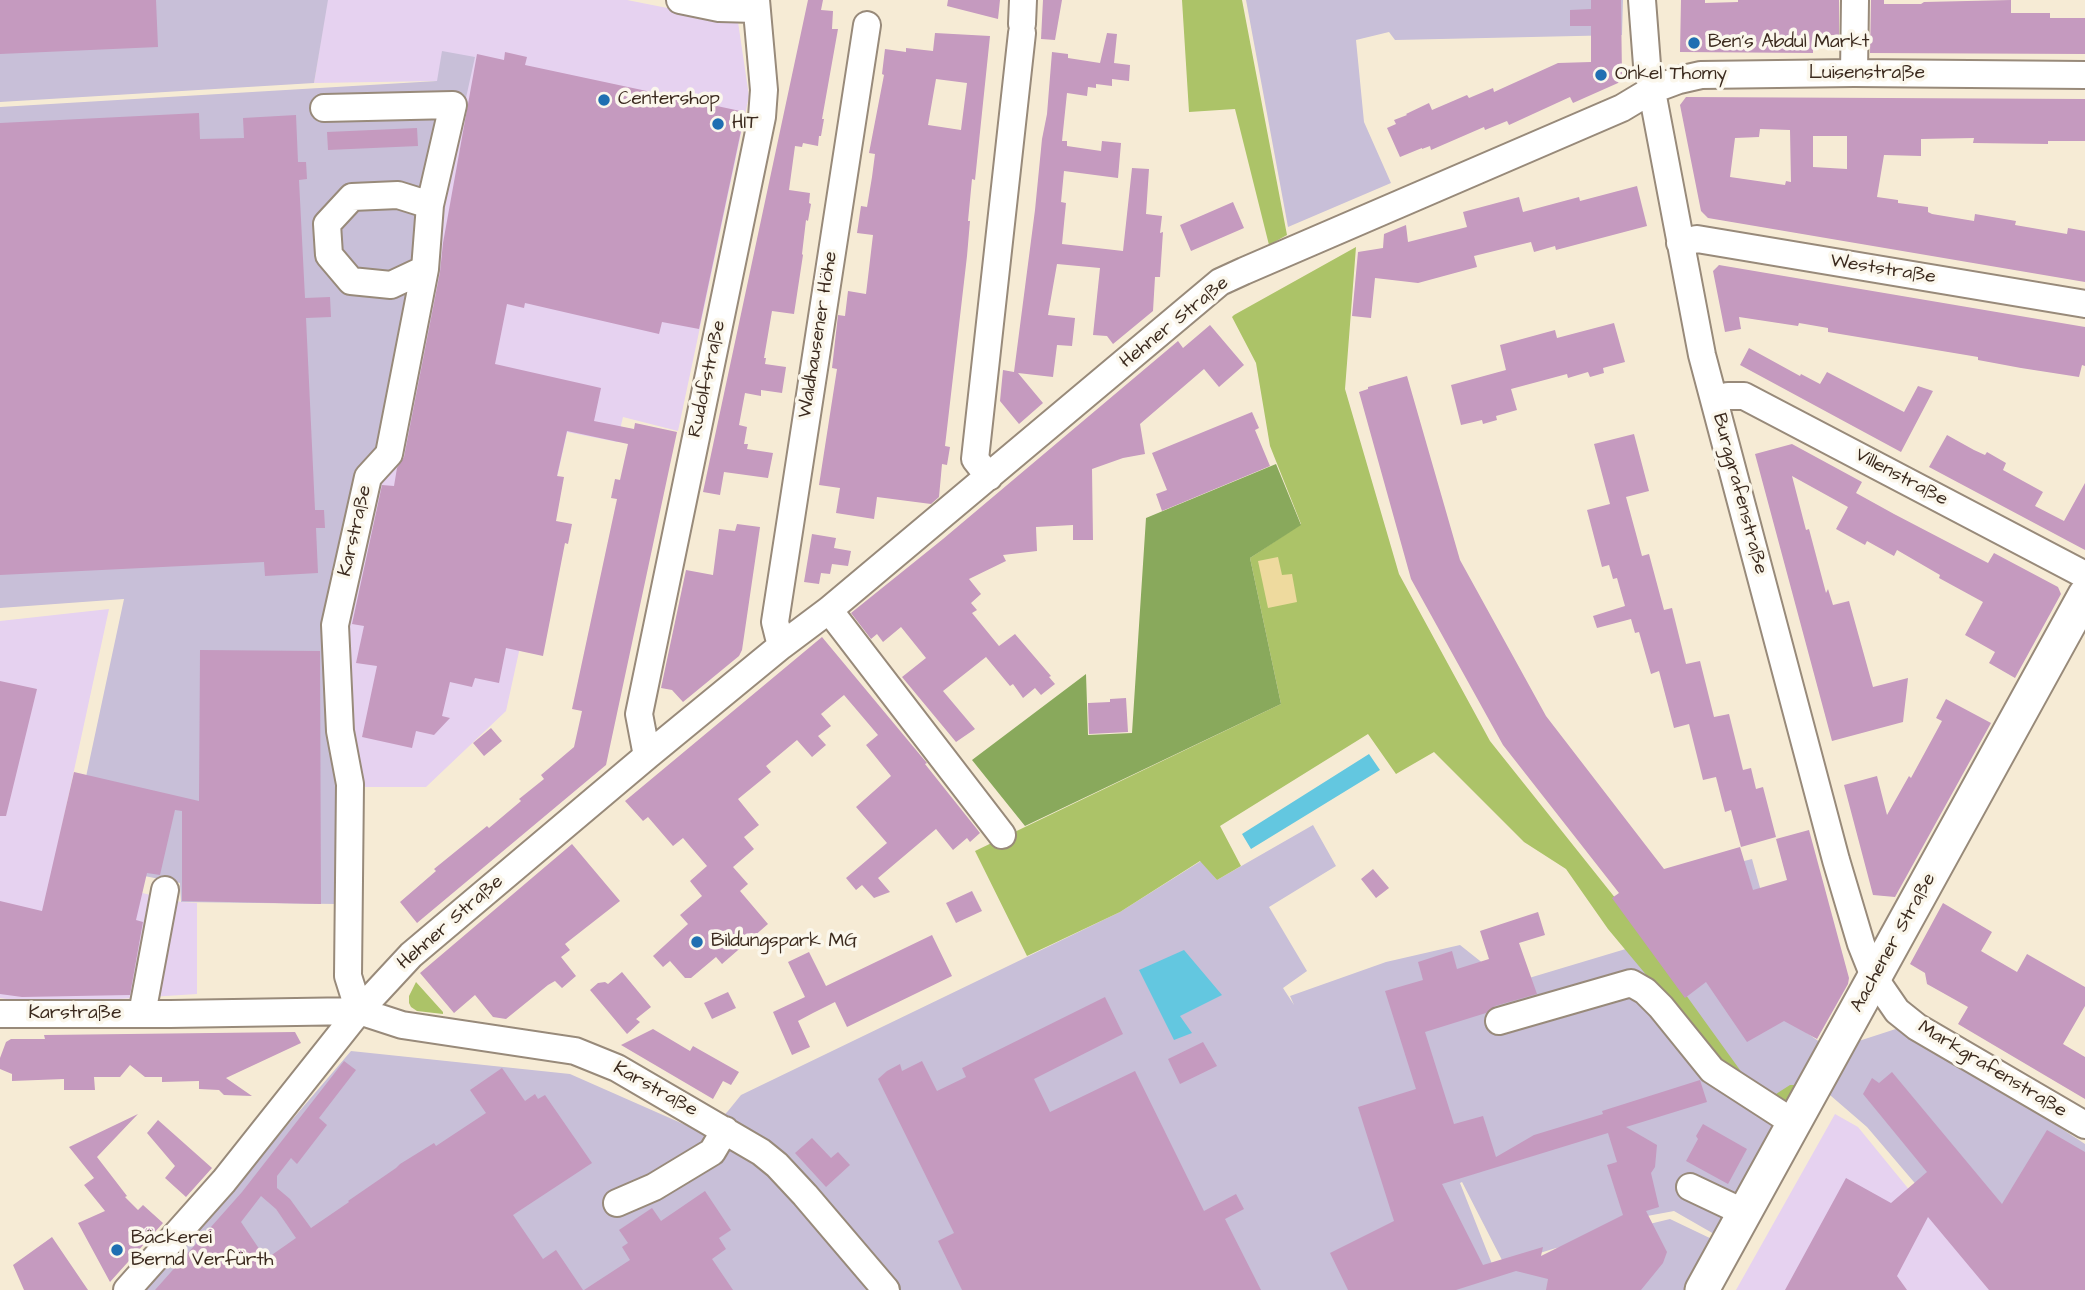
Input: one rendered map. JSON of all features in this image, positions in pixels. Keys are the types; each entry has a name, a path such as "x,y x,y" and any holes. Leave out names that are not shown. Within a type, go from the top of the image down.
{"main road":[{"name":"Aachener Straße","path":"1703,1290 2085,595"}],"street":[{"path":"680,0 719,8 756,5"},
{"name":"Burggrafenstraße","path":"1642,0 1647,65 1702,355 1836,860 1861,944 1875,979"},
{"path":"1854,73 1855,0"},
{"name":"Rudolfstraße","path":"647,756 639,714 762,117 764,90 756,5"},
{"path":"989,477 975,459 1022,19"},
{"name":"Waldhausener Höhe","path":"781,646 775,622 867,24"},
{"name":"Luisenstraße","path":"1652,90 1679,79 1701,75 2085,75"},
{"name":"Hehner Straße","path":"127,1290 224,1181 359,1011 411,955 647,756 989,477 1220,282 1622,108 1652,90"},
{"name":"Karstraße","path":"324,108 453,105 430,205 425,269 389,454 368,477 334,625 340,731 350,784 348,976 359,1011"},
{"path":"425,269 391,285 351,281 329,255 327,223 352,197 398,195 430,205"},
{"name":"Weststraße","path":"1680,243 1697,239 2085,304"},
{"name":"Villenstraße","path":"1714,399 1744,396 2085,575"},
{"path":"829,610 1002,835"},
{"path":"142,1014 165,890"},
{"name":"Markgrafenstraße","path":"1875,979 1897,1011 1917,1027 2085,1125"},
{"path":"1499,1021 1630,983 1645,991 1661,1007 1712,1070 1794,1123"},
{"name":"Karstraße","path":"0,1014 359,1011 402,1025 575,1051 617,1068 761,1152 777,1165 886,1290"},
{"path":"617,1203 654,1187 712,1152 725,1130"},
{"path":"1690,1187 1745,1213"}],"shaded area":[{"path":"0,0 328,0 314,83 0,102"},
{"path":"327,0 627,0 738,22 749,96 678,431 623,417 617,442 567,432 506,711 426,787 361,787 337,765 350,624 438,81 314,83"},
{"path":"1246,0 1623,0 1622,35 1395,40 1389,32 1356,40 1364,122 1391,183 1288,227"},
{"path":"442,51 475,57 350,624 337,765 336,904 181,902 180,883 68,861 124,599 0,608 0,107 437,81"},
{"path":"109,609 52,872 181,902 197,903 197,994 40,1004 0,998 0,621"},
{"path":"1313,825 1336,866 1269,907 1307,971 1283,988 1294,1005 1290,996 1386,962 1460,945 1509,984 1639,945 1658,883 1752,859 1780,959 1807,1033 1831,1050 1905,1026 2085,1144 2085,1290 2006,1290 1867,1127 1816,1083 1721,1238 1674,1211 1631,1219 1580,1245 1556,1248 1504,1264 1462,1182 1460,1183 1496,1274 1633,1228 1670,1219 1716,1241 1689,1290 146,1290 351,1051 570,1074 706,1134 741,1095 1120,912 1201,861 1217,880"},
{"path":"1835,1114 1858,1127 1991,1290 1736,1290"}],"green space":[{"path":"1182,0 1242,0 1287,235 1269,245 1235,109 1189,112"},
{"path":"1356,247 1345,389 1399,574 1490,741 1624,909 1745,1077 1776,1094 1790,1085 1808,1085 1793,1116 1738,1085 1608,929 1566,869 1524,842 1434,752 1396,774 1368,734 1220,826 1241,866 1217,880 1200,861 1120,912 1027,956 975,851 1281,704 1250,558 1301,524 1270,446 1256,363 1232,317"},
{"path":"1276,464 1301,525 1250,558 1281,704 1025,826 972,760 1086,674 1088,735 1132,733 1146,518"},
{"path":"416,982 443,1014 417,1011 411,1007 409,996"}],"sand":[{"path":"1278,557 1282,575 1292,574 1297,602 1268,608 1258,561"}],"water":[{"path":"1369,754 1380,770 1251,849 1242,834"},
{"path":"1184,950 1222,995 1180,1016 1192,1033 1174,1040 1139,970"}],"building":[{"path":"0,0 156,0 158,47 0,54"},
{"path":"808,0 823,0 821,10 833,11 832,29 838,29 818,146 803,143 802,147 795,146 789,190 810,193 811,204 808,221 806,220 794,314 772,311 764,358 765,364 786,367 782,393 761,390 761,396 745,393 739,425 747,427 744,444 748,444 747,449 773,453 768,478 724,472 720,495 703,492"},
{"path":"948,0 1000,0 998,19 947,6"},
{"path":"1043,0 1062,0 1055,40 1041,39"},
{"path":"1591,0 1621,0 1622,78 1618,83 1573,103 1570,97 1509,125 1507,121 1485,130 1484,127 1431,150 1430,146 1400,157 1387,128 1396,124 1394,120 1406,114 1429,103 1432,110 1467,95 1469,98 1493,88 1494,92 1558,63 1591,62 1591,26 1570,26 1570,10 1591,9"},
{"path":"1681,0 1705,0 1705,3 1738,0 1839,0 1839,35 1813,35 1813,53 1680,52"},
{"path":"1871,0 1884,0 1884,4 1921,4 2011,0 2011,13 2050,13 2050,18 2085,18 2085,54 1870,53"},
{"path":"935,33 990,36 975,180 972,179 967,256 945,446 950,447 947,465 942,464 939,497 931,504 877,497 874,519 836,513 840,488 819,485 837,369 832,368 838,315 845,316 848,291 866,294 873,235 857,233 861,206 867,207 872,177 875,154 869,153 884,75 885,49 906,52 906,48 933,51","holes":["936,79 967,83 961,130 928,125"]},
{"path":"1107,33 1117,34 1114,63 1130,65 1129,81 1112,79 1112,86 1096,84 1096,88 1088,87 1087,96 1067,93 1062,141 1067,141 1067,146 1101,151 1102,141 1121,143 1118,178 1064,171 1061,202 1066,203 1062,244 1123,251 1132,168 1149,169 1146,214 1162,216 1160,233 1163,232 1160,277 1155,277 1153,311 1113,344 1107,336 1093,335 1100,268 1057,264 1048,315 1075,318 1072,346 1057,345 1053,377 1018,373 1043,403 1019,424 1000,401 1003,370 1014,372 1047,114 1052,52 1068,54 1068,58 1100,63"},
{"path":"505,52 527,57 525,65 745,112 699,329 662,322 659,334 525,303 524,308 507,304 495,364 601,388 594,421 634,429 635,423 677,432 606,765 417,923 400,902 436,871 434,869 521,801 519,799 544,779 541,775 574,747 582,711 572,709 617,499 611,498 615,479 620,480 628,444 567,431 557,476 564,477 556,521 572,524 568,544 565,543 543,656 506,648 499,683 475,678 472,687 450,682 442,716 450,718 434,735 416,731 412,748 362,737 377,666 356,663 364,626 352,624 382,485 394,486 397,468 404,457 440,272 477,54 504,60"},
{"path":"1686,97 2085,99 2085,141 2048,141 2048,144 1973,143 1974,138 1921,139 1921,156 1884,155 1877,197 1928,207 1928,212 1932,214 1974,221 1975,214 2016,221 2015,225 2067,234 2068,228 2085,231 2085,282 1708,218 1701,211 1680,105","holes":["1760,129 1790,130 1791,182 1786,181 1785,185 1730,177 1735,138 1759,137","1813,136 1847,136 1847,169 1813,167"]},
{"path":"199,113 200,139 244,138 243,118 296,115 298,162 306,162 307,179 299,180 305,298 330,297 331,317 306,318 315,510 324,510 325,528 316,528 318,573 265,576 264,562 0,575 0,123"},
{"path":"417,128 418,146 328,150 327,132"},
{"path":"1637,186 1647,226 1556,250 1555,246 1534,252 1531,242 1474,256 1477,267 1418,283 1375,278 1371,318 1352,316 1358,252 1383,248 1384,234 1406,225 1408,242 1467,227 1463,212 1519,197 1523,212 1579,197 1580,201"},
{"path":"1233,202 1244,228 1191,251 1180,225"},
{"path":"1719,265 2085,327 2085,366 2082,365 2079,377 1828,332 1828,328 1739,317 1741,329 1725,332 1713,271"},
{"path":"1614,323 1625,362 1603,368 1604,373 1590,377 1588,372 1568,378 1567,374 1511,389 1517,410 1496,416 1497,420 1483,424 1482,420 1461,425 1451,385 1506,370 1500,345 1555,330 1557,338"},
{"path":"1210,325 1244,365 1219,387 1204,369 1140,424 1145,454 1123,458 1092,469 1093,540 1073,540 1073,525 1036,527 1037,551 1003,555 1006,561 969,579 981,594 971,603 977,610 972,613 999,646 1015,634 1055,684 1041,695 1035,688 1023,698 986,657 943,691 975,729 956,742 902,677 926,658 901,627 883,642 877,634 871,639 851,613 1178,341 1183,348"},
{"path":"1749,348 1820,384 1827,372 1904,412 1918,386 1933,391 1901,452 1740,365"},
{"path":"1407,376 1460,560 1546,716 1664,869 1740,847 1753,890 1787,880 1776,839 1809,830 1849,978 1817,1039 1784,1021 1747,1042 1706,982 1685,998 1612,898 1619,893 1503,745 1411,579 1359,392"},
{"path":"1252,412 1259,428 1255,430 1270,466 1162,511 1156,494 1167,490 1152,453"},
{"path":"1634,434 1649,491 1626,497 1642,556 1649,554 1664,610 1672,608 1686,664 1700,661 1714,717 1729,714 1743,770 1751,768 1756,789 1763,787 1776,837 1741,847 1731,810 1725,812 1716,777 1703,780 1689,724 1674,728 1659,671 1651,674 1639,632 1635,633 1631,619 1597,628 1593,616 1625,606 1617,578 1613,579 1609,565 1602,567 1587,510 1610,504 1594,444"},
{"path":"1947,435 2006,463 2003,470 2043,492 2035,506 2064,521 2085,483 2085,550 1929,467"},
{"path":"1792,444 1862,482 1856,493 1894,514 1988,563 1994,553 2058,587 2061,594 2015,678 1989,663 1995,652 1965,635 1983,602 1939,578 1940,575 1897,550 1894,556 1867,541 1865,545 1836,529 1848,507 1792,476 1826,593 1828,589 1833,605 1849,601 1873,687 1908,678 1903,722 1832,741 1755,454"},
{"path":"737,524 760,527 742,650 739,656 683,702 672,690 661,688 686,570 713,575 719,529 735,531"},
{"path":"812,534 836,538 834,548 851,551 848,566 832,564 830,574 821,573 819,584 804,582"},
{"path":"822,637 927,763 925,764 980,833 970,842 967,838 953,850 936,829 878,878 890,892 874,898 862,885 856,890 846,878 887,843 856,807 891,776 866,745 878,735 844,695 821,714 831,726 818,736 826,745 812,757 797,740 766,766 771,772 738,799 759,825 744,837 754,849 733,867 748,884 740,891 768,924 722,964 716,957 691,978 685,978 670,961 663,967 653,956 688,924 680,915 702,896 690,881 707,866 683,838 673,846 648,817 643,821 625,801"},
{"path":"200,650 320,651 321,904 182,901 182,811 175,810 160,875 147,873 136,920 143,922 130,995 22,997 0,994 0,901 42,911 74,772 199,801"},
{"path":"0,681 37,689 6,816 0,816"},
{"path":"1126,698 1128,732 1089,734 1088,703"},
{"path":"1946,699 1991,723 1895,897 1873,895 1844,785 1877,776 1887,815 1942,721 1936,718"},
{"path":"491,728 502,741 484,756 473,743"},
{"path":"572,844 620,901 565,944 570,950 561,957 576,976 562,988 555,981 548,985 506,1019 493,1017 475,995 454,1013 420,973"},
{"path":"1373,869 1389,888 1376,898 1361,879"},
{"path":"972,891 982,911 956,923 946,903"},
{"path":"1943,903 1992,932 1981,951 2017,972 2027,954 2085,987 2085,1006 2063,1044 2085,1057 2085,1099 1958,1024 1968,1007 1927,984 1925,973 1910,964"},
{"path":"1538,912 1545,935 1519,943 1537,994 1495,1006 1486,1013 1425,1032 1454,1124 1483,1116 1496,1157 1534,1135 1700,1080 1707,1102 1626,1127 1657,1145 1655,1167 1651,1173 1659,1207 1646,1211 1667,1252 1663,1263 1641,1290 1546,1290 1548,1279 1516,1271 1456,1290 1348,1290 1330,1253 1394,1221 1358,1107 1416,1089 1385,991 1423,980 1418,962 1452,951 1457,969 1489,959 1480,931","holes":["1608,1133 1617,1162 1607,1165 1623,1215 1541,1256 1543,1247 1483,1265 1442,1184"]},
{"path":"932,935 952,976 847,1027 835,1002 798,1021 810,1047 792,1055 773,1012 805,997 788,962 809,952 826,986"},
{"path":"622,972 651,1007 636,1019 640,1022 627,1034 590,990 598,983 608,984"},
{"path":"728,992 736,1008 712,1019 704,1003"},
{"path":"1105,997 1123,1034 1034,1079 1050,1112 1135,1071 1204,1211 1236,1194 1244,1209 1225,1219 1261,1290 962,1290 938,1241 954,1233 878,1079 900,1064 902,1071 922,1061 937,1091 966,1077 962,1068"},
{"path":"653,1029 690,1051 693,1046 739,1072 731,1085 723,1081 713,1099 621,1045"},
{"path":"295,1032 301,1043 226,1078 252,1096 224,1095 219,1090 199,1089 199,1081 162,1082 162,1077 145,1077 130,1065 120,1077 94,1077 95,1090 64,1090 64,1079 12,1081 12,1074 0,1069 0,1058 6,1042 11,1039 45,1039 44,1035"},
{"path":"1203,1042 1217,1066 1180,1084 1168,1059"},
{"path":"344,1061 356,1070 319,1118 327,1125 297,1164 291,1158 277,1176 277,1188 290,1199 311,1228 400,1164 434,1143 436,1146 486,1113 470,1090 502,1068 525,1101 535,1094 538,1099 545,1095 592,1163 513,1215 543,1259 556,1250 583,1290 155,1290 242,1192","holes":["261,1196 276,1209 296,1238 266,1259 241,1222"]},
{"path":"1892,1072 2002,1204 2047,1130 2085,1152 2085,1290 1989,1290 1928,1217 1897,1276 1907,1290 1785,1290 1846,1178 1891,1203 1927,1172 1863,1094 1872,1078 1879,1083"},
{"path":"138,1114 97,1157 127,1196 125,1197 138,1210 143,1205 163,1223 110,1282 78,1223 105,1211 84,1185 94,1178 69,1147"},
{"path":"158,1120 212,1168 186,1197 165,1178 175,1166 147,1133"},
{"path":"1703,1124 1747,1149 1728,1184 1686,1161"},
{"path":"812,1138 831,1158 838,1152 850,1165 826,1187 795,1153"},
{"path":"705,1191 731,1230 719,1238 726,1249 712,1259 733,1290 584,1290 630,1260 622,1247 628,1243 619,1230 652,1208 661,1221"},
{"path":"52,1237 88,1290 24,1290 13,1265"}],"place":[{"name":"Ben's Abdul Markt","path":"1694,43"},
{"name":"Onkel Thomy","path":"1601,75"},
{"name":"Centershop","path":"604,100"},
{"name":"HIT","path":"718,124"},
{"name":"Bildungspark MG","path":"697,942"},
{"name":"Bäckerei Bernd Verfürth","path":"117,1250"}]}
